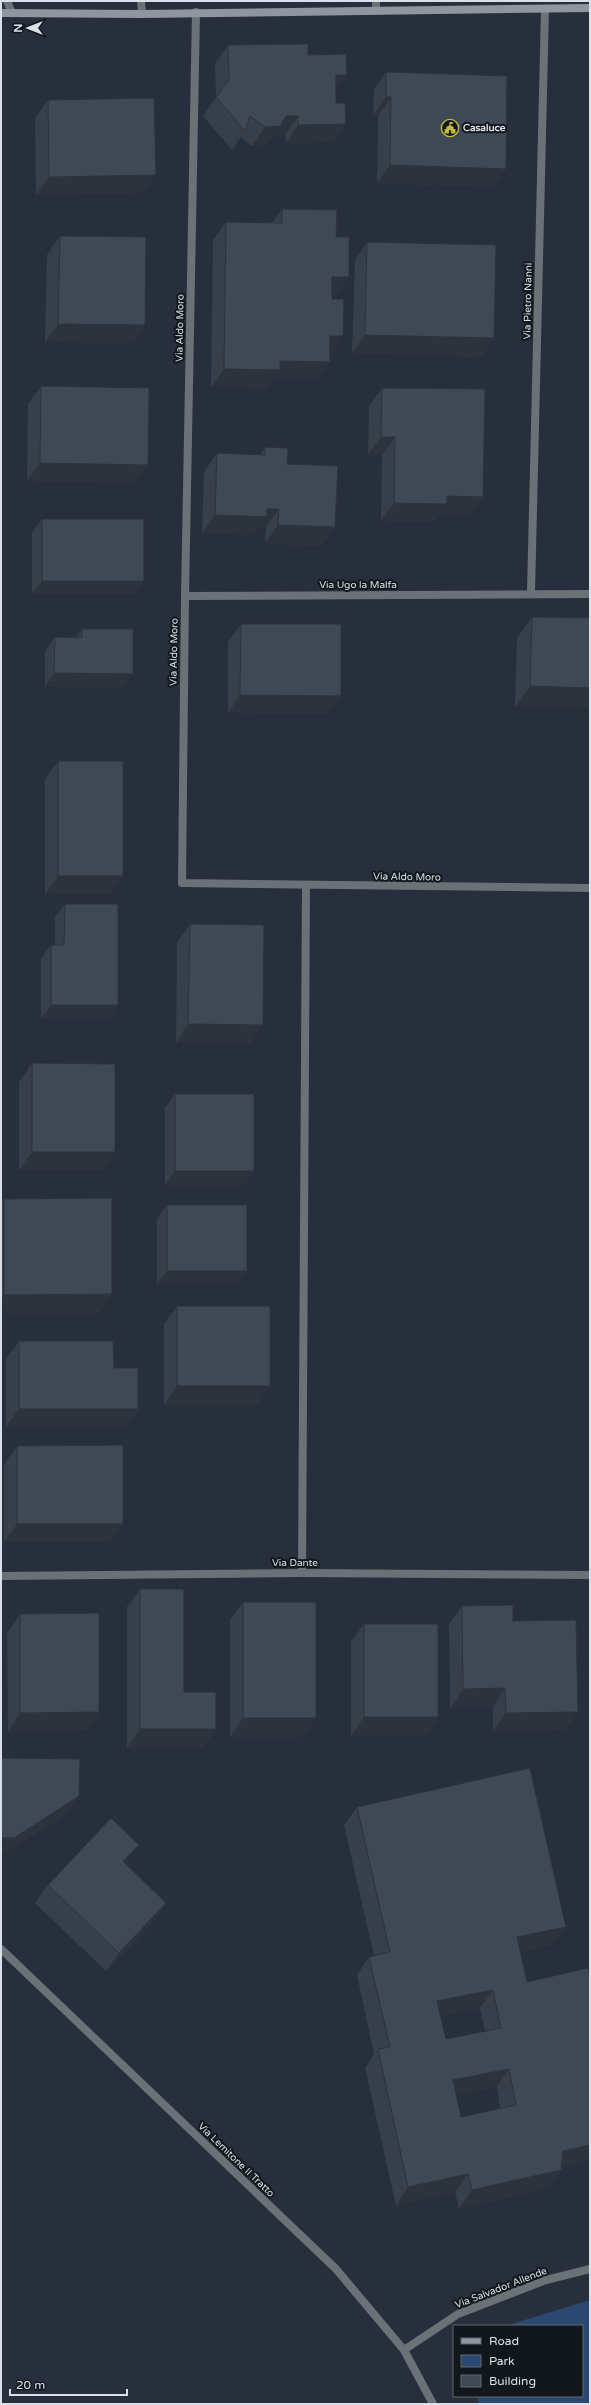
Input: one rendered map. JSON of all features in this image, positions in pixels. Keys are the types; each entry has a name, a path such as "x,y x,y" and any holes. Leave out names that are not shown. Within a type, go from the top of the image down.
{"main road":[{"path":"1,13 142,14 376,5 545,10 589,6"}],"street":[{"path":"7,1 12,13"},
{"path":"141,1 142,14"},
{"name":"Via Pietro Nanni","path":"531,593 545,10"},
{"name":"Via Aldo Moro","path":"196,12 185,596 182,883 306,886 590,888"},
{"name":"Via Ugo la Malfa","path":"185,596 531,593 590,594"},
{"path":"302,1573 306,886"},
{"name":"Via Dante","path":"1,1576 302,1573 590,1575"},
{"name":"Via Lemitone II Tratto","path":"1,1949 336,2269 404,2350 432,2404"},
{"name":"Via Salvador Allende","path":"404,2350 458,2314 546,2280 590,2269"}],"green space":[{"path":"590,2300 590,2404 479,2404 477,2397 583,2397 583,2325 508,2325"}],"building":[{"path":"308,44 308,55 346,54 347,75 336,75 336,103 345,103 346,124 298,125 298,116 286,116 280,126 265,127 250,116 245,131 216,97 229,80 228,45"},
{"path":"386,72 507,76 506,169 390,165 391,97 386,97"},
{"path":"154,98 156,175 49,177 48,100"},
{"path":"282,209 337,210 336,237 349,237 349,277 332,277 332,299 344,299 343,336 330,336 330,362 280,361 280,370 224,369 226,222 282,223"},
{"path":"60,236 146,237 145,325 58,324"},
{"path":"367,242 496,245 494,338 365,335"},
{"path":"41,386 149,388 148,465 40,463"},
{"path":"382,388 485,389 483,497 447,496 447,504 394,503 395,437 381,437"},
{"path":"265,447 288,448 287,464 338,466 335,527 278,525 279,509 267,509 267,517 215,515 217,453 265,455"},
{"path":"42,519 144,519 144,581 42,581"},
{"path":"532,617 590,618 590,688 530,686"},
{"path":"241,624 341,624 341,696 240,695"},
{"path":"82,629 133,629 133,674 54,673 55,637 82,638"},
{"path":"58,761 123,761 123,876 58,876"},
{"path":"65,904 118,904 118,1005 51,1005 51,945 64,945"},
{"path":"190,924 264,925 263,1025 188,1024"},
{"path":"32,1063 115,1064 115,1152 32,1152"},
{"path":"175,1094 254,1094 254,1171 175,1171"},
{"path":"112,1198 112,1294 4,1295 4,1199"},
{"path":"167,1205 247,1205 247,1271 167,1271"},
{"path":"177,1306 270,1306 270,1386 177,1386"},
{"path":"19,1341 113,1341 114,1368 138,1368 138,1409 19,1409"},
{"path":"123,1445 123,1524 17,1524 17,1446"},
{"path":"140,1589 184,1589 184,1692 216,1692 216,1729 140,1729"},
{"path":"243,1602 316,1602 316,1718 243,1718"},
{"path":"513,1605 513,1621 576,1620 578,1712 506,1713 505,1688 463,1689 462,1606"},
{"path":"99,1613 99,1712 20,1713 20,1614"},
{"path":"364,1624 438,1624 438,1717 364,1717"},
{"path":"1,1758 80,1759 79,1796 14,1838 1,1838"},
{"path":"530,1768 566,1927 517,1937 527,1982 588,1968 590,1979 590,2145 563,2151 561,2170 472,2190 468,2174 408,2187 378,2049 390,2047 369,1957 390,1952 357,1807","holes":["493,1990 501,2028 446,2039 437,2001","509,2069 516,2105 461,2117 453,2080"]},
{"path":"111,1818 139,1845 123,1861 166,1903 119,1953 48,1885"}],"place":[{"name":"Casaluce","path":"450,128"}]}
